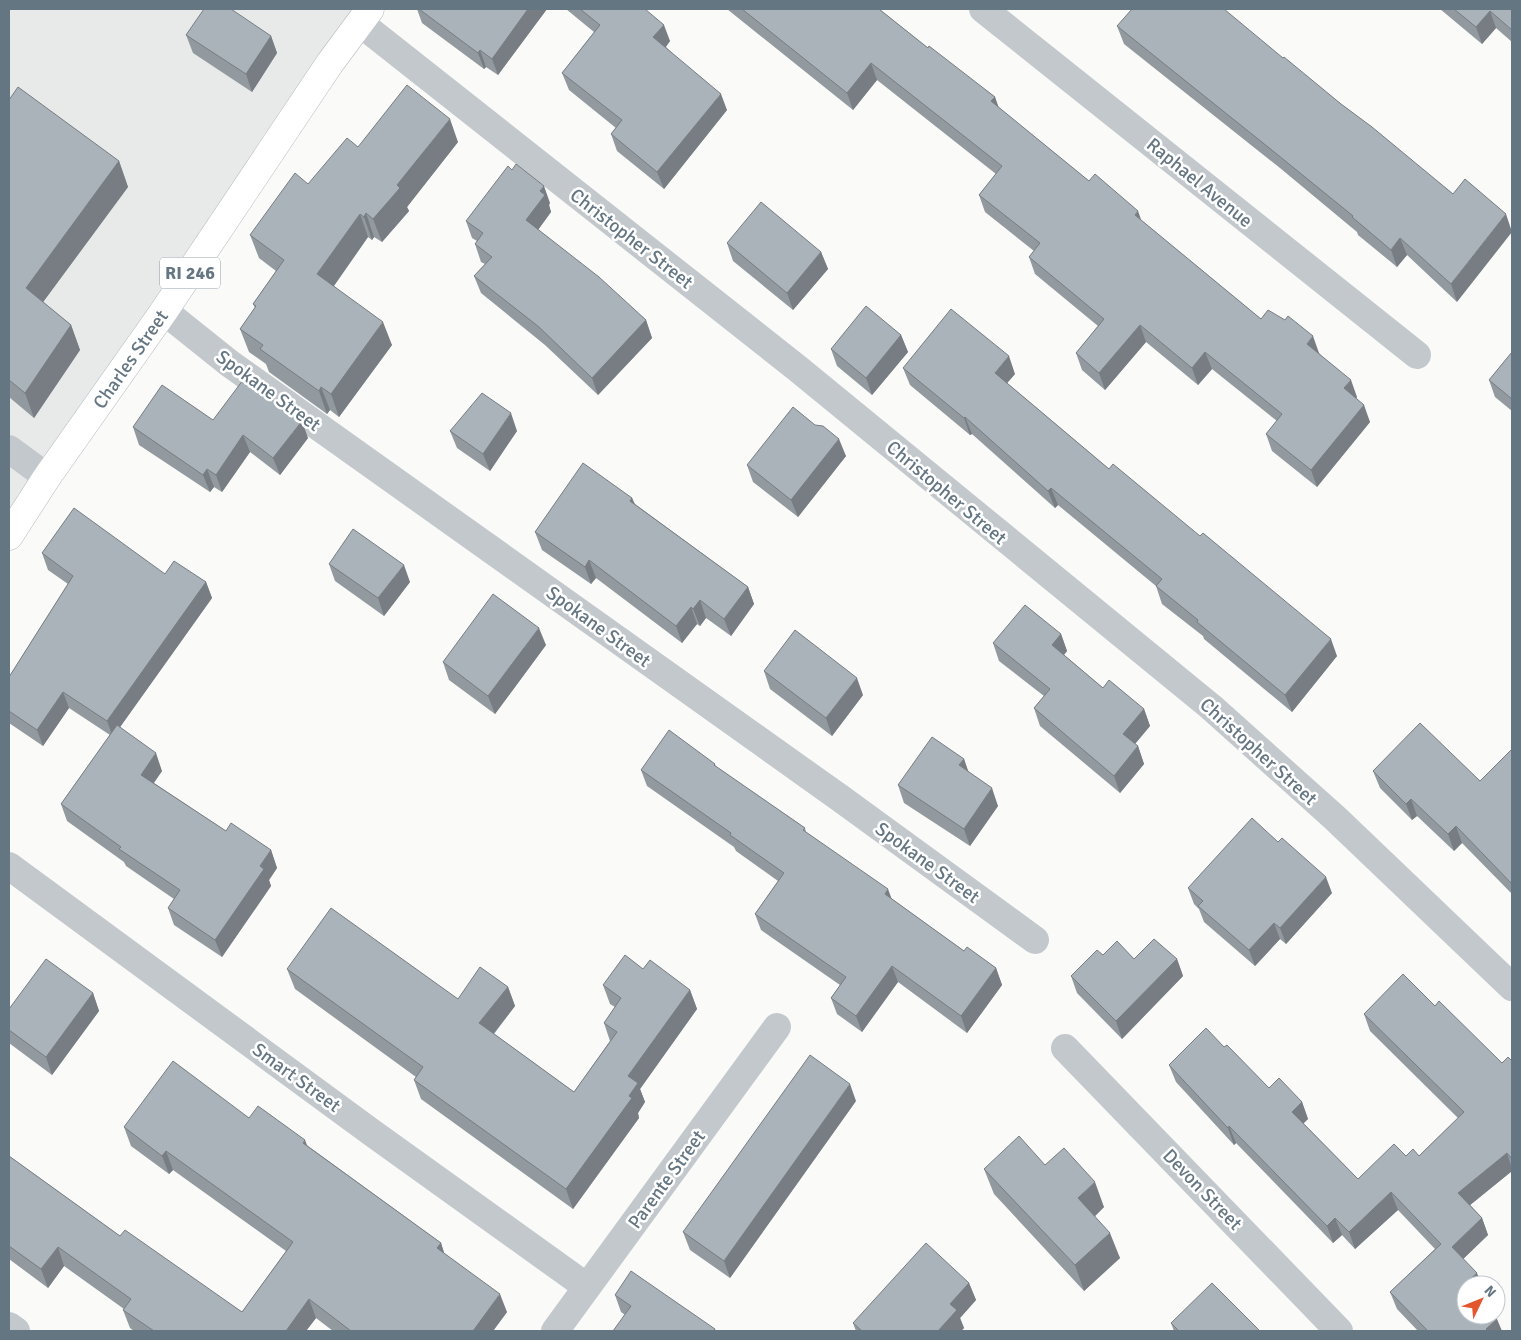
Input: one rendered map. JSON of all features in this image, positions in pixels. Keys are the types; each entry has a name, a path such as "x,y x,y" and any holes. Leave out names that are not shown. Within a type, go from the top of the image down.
{"main road":[{"name":"Charles Street","path":"9,536 365,16"}],"street":[{"name":"Raphael Avenue","path":"983,9 1417,355"},
{"name":"Christopher Street","path":"365,16 1211,707 1335,818 1512,987"},
{"name":"Spokane Street","path":"164,311 238,368 1035,940"},
{"path":"9,449 47,478"},
{"name":"Smart Street","path":"9,866 363,1126 587,1286"},
{"name":"Parente Street","path":"555,1331 777,1027"},
{"name":"Devon Street","path":"1065,1048 1339,1331"},
{"path":"9,1326 16,1331"}],"shaded area":[{"path":"9,9 371,9 9,545"}],"building":[{"path":"204,9 231,9 271,36 246,74 186,35"},
{"path":"419,9 528,9 492,59 480,50 478,53"},
{"path":"580,9 645,9 664,25 653,37 721,94 657,172 611,134 622,120 562,73 600,25"},
{"path":"742,9 879,9 995,97 991,101 1089,181 1095,174 1138,211 1135,215 1261,319 1268,310 1285,320 1288,316 1313,336 1307,344 1351,380 1344,388 1364,405 1311,470 1266,434 1282,414 1205,352 1192,368 1140,325 1099,373 1076,353 1104,319 1029,257 1040,243 979,195 1002,166 871,63 847,93"},
{"path":"1132,9 1224,9 1453,194 1465,179 1506,214 1451,284 1400,238 1391,250 1353,216 1117,26"},
{"path":"1454,9 1512,9 1512,30 1490,11 1476,27"},
{"path":"407,85 450,119 397,185 400,188 373,219 366,213 364,217 360,214 317,274 383,322 331,394 321,387 319,391 260,349 263,345 240,329 256,306 253,304 284,260 250,235 295,173 308,184 347,138 358,147"},
{"path":"18,87 119,161 26,288 71,325 25,393 9,380 9,100"},
{"path":"516,164 544,186 540,191 545,195 526,220 599,277 646,320 592,378 539,327 474,276 492,257 475,244 483,233 466,221 508,166 512,170"},
{"path":"761,202 821,252 787,293 727,243"},
{"path":"866,306 901,335 866,378 831,349"},
{"path":"951,309 1009,356 995,373 1109,469 1113,464 1200,536 1203,533 1331,639 1285,695 1156,586 1162,579 1051,488 1048,491 965,417 903,368"},
{"path":"1512,352 1512,399 1489,380"},
{"path":"243,380 302,421 273,458 243,435 216,475 207,469 203,475 133,427 162,385 213,420"},
{"path":"482,393 511,413 483,454 450,431"},
{"path":"793,407 815,425 823,426 839,439 791,500 747,465"},
{"path":"583,463 632,498 630,501 748,587 724,619 700,600 693,609 691,607 676,626 589,560 585,567 535,532"},
{"path":"74,508 165,574 174,561 206,582 107,721 63,692 37,730 9,711 9,677 73,576 42,553"},
{"path":"353,529 404,565 378,598 329,564"},
{"path":"493,594 539,628 488,696 443,662"},
{"path":"1025,605 1061,634 1052,645 1103,688 1109,680 1144,709 1123,734 1138,746 1114,776 1034,708 1050,689 993,643"},
{"path":"795,630 857,678 826,718 764,671"},
{"path":"1420,723 1480,781 1512,749 1512,884 1456,826 1448,834 1411,799 1406,804 1373,771"},
{"path":"117,725 156,753 141,775 226,831 231,823 271,850 260,866 264,869 215,940 168,908 180,890 119,849 121,847 61,804"},
{"path":"669,730 714,765 805,828 803,830 888,889 885,894 964,951 967,947 996,968 961,1016 892,966 856,1016 831,998 846,977 755,914 784,873 641,770"},
{"path":"932,737 964,759 959,765 992,788 964,829 898,785"},
{"path":"1252,818 1278,842 1282,838 1326,877 1280,928 1274,923 1249,950 1198,906 1203,901 1188,888"},
{"path":"331,908 458,999 480,967 508,987 479,1023 574,1092 617,1032 604,1023 621,998 603,985 625,955 643,969 650,960 690,990 628,1076 638,1083 629,1096 632,1098 566,1189 414,1080 423,1067 287,969"},
{"path":"1154,939 1177,959 1116,1021 1071,976 1097,950 1103,955 1117,941 1134,959"},
{"path":"46,959 93,993 46,1057 9,1030 9,1009"},
{"path":"1403,974 1435,1006 1439,1001 1502,1063 1508,1057 1512,1061 1512,1159 1507,1153 1458,1193 1482,1218 1452,1247 1477,1273 1475,1275 1456,1275 1456,1325 1490,1325 1486,1329 1488,1331 1428,1331 1390,1292 1441,1244 1391,1192 1349,1232 1335,1218 1327,1226 1229,1126 1228,1128 1169,1065 1206,1028 1224,1047 1227,1045 1269,1088 1279,1078 1302,1102 1292,1112 1358,1179 1394,1144 1406,1156 1413,1149 1419,1156 1464,1112 1364,1014"},
{"path":"810,1055 850,1084 724,1261 683,1232"},
{"path":"173,1061 249,1118 258,1106 305,1140 303,1143 441,1243 437,1248 500,1294 473,1331 351,1331 309,1299 286,1331 154,1331 123,1310 131,1299 58,1247 41,1269 9,1246 9,1156 120,1236 125,1230 242,1312 293,1242 166,1151 162,1156 124,1127"},
{"path":"1019,1136 1045,1165 1064,1148 1095,1182 1078,1198 1110,1233 1075,1265 984,1169"},
{"path":"926,1243 969,1283 950,1304 957,1310 938,1331 862,1331 853,1323"},
{"path":"631,1271 715,1329 713,1331 613,1331 631,1306 615,1295"},
{"path":"1212,1283 1260,1331 1179,1331 1171,1323"}]}
